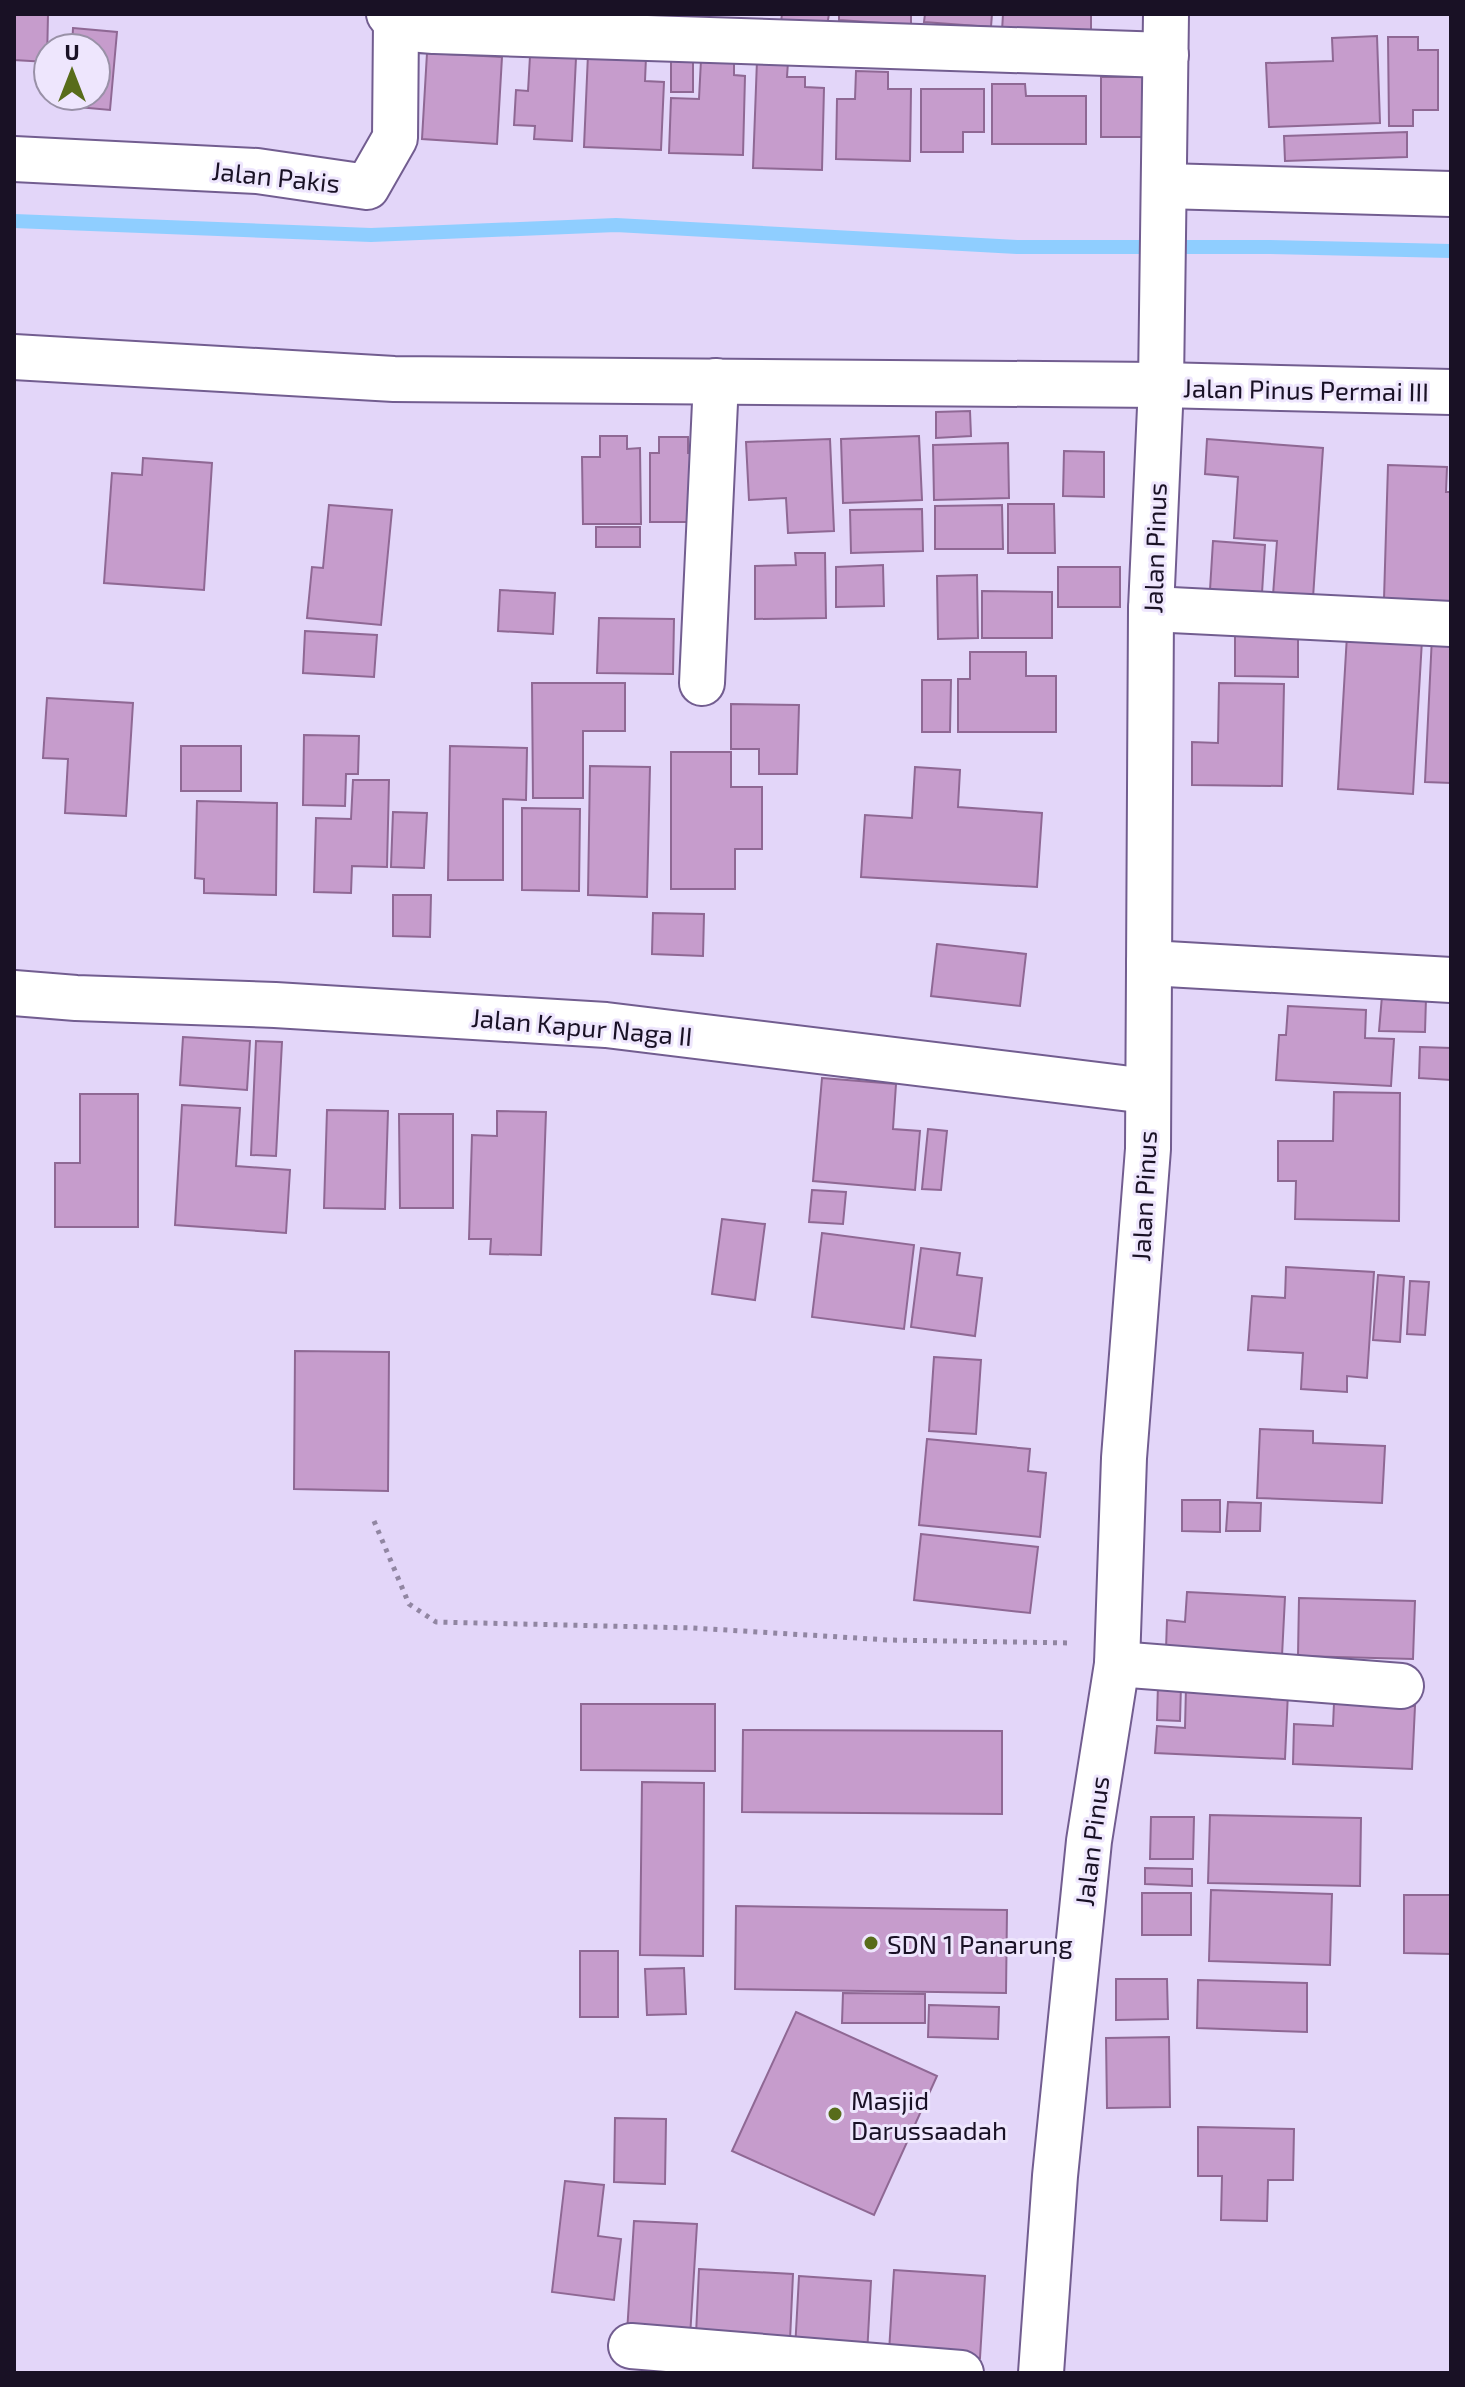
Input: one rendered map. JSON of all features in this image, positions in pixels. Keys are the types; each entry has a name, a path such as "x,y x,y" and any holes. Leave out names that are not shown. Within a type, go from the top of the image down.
{"street":[{"path":"392,19 407,29 435,31 1166,34"},
{"name":"Jalan Pakis","path":"14,159 257,171 367,187 395,138 392,19"},
{"name":"Jalan Pinus","path":"1041,2373 1055,2176 1089,1841 1117,1654 1124,1458 1148,1149 1151,609 1161,385 1166,34"},
{"path":"1164,200 1451,194"},
{"name":"Jalan Pinus Permai III","path":"14,357 394,379 1161,385 1451,392"},
{"path":"702,683 716,381"},
{"path":"1151,609 1451,624"},
{"path":"1149,963 1451,980"},
{"name":"Jalan Kapur Naga II","path":"14,993 291,1005 606,1025 1147,1091"},
{"path":"1117,1654 1401,1686"},
{"path":"631,2346 961,2373"}],"path":[{"path":"374,1521 409,1604 436,1622 693,1628 1117,1654"}],"building":[{"path":"14,14 48,14 48,32 32,32 32,61 14,60"},
{"path":"782,14 829,14 827,26 781,22"},
{"path":"839,14 911,14 911,25 839,20"},
{"path":"925,14 992,14 991,27 924,22"},
{"path":"1003,14 1091,14 1091,34 1002,31"},
{"path":"73,28 117,32 112,88 112,32 73,32"},
{"path":"1377,36 1380,123 1269,127 1266,63 1333,61 1332,38"},
{"path":"1388,37 1418,37 1418,50 1438,50 1438,110 1413,110 1413,126 1389,126"},
{"path":"427,53 502,57 497,144 422,139"},
{"path":"588,54 646,57 645,81 664,82 661,150 584,147"},
{"path":"530,56 576,58 572,141 534,139 535,126 514,125 516,90 528,91"},
{"path":"693,56 693,92 671,92 671,57"},
{"path":"701,60 734,61 734,75 745,76 743,155 669,153 671,98 699,99"},
{"path":"757,60 788,62 787,77 805,77 805,87 824,88 822,170 753,168"},
{"path":"856,71 888,72 888,89 911,89 910,161 836,159 837,99 855,99"},
{"path":"1101,77 1144,77 1143,137 1101,137"},
{"path":"992,84 1025,84 1026,96 1086,96 1086,144 992,144"},
{"path":"921,89 984,89 984,132 963,132 963,152 921,152"},
{"path":"1407,132 1407,157 1285,161 1284,136"},
{"path":"970,411 971,436 936,438 936,412"},
{"path":"600,436 627,436 627,449 640,448 641,524 583,524 582,457 600,457"},
{"path":"919,436 922,500 843,503 841,439"},
{"path":"659,437 688,437 688,453 702,453 702,522 650,522 650,453 659,453"},
{"path":"830,439 834,531 788,533 786,498 749,500 746,442"},
{"path":"1207,439 1323,448 1313,598 1273,595 1277,541 1234,538 1238,477 1205,474"},
{"path":"1008,443 1009,498 934,500 933,445"},
{"path":"1064,451 1104,452 1104,497 1063,496"},
{"path":"143,458 212,463 204,590 104,583 112,473 142,475"},
{"path":"1388,465 1447,467 1446,492 1451,492 1451,602 1384,599"},
{"path":"1008,504 1054,504 1055,553 1008,553"},
{"path":"329,505 392,510 381,625 307,618 312,567 323,568"},
{"path":"1002,505 1003,549 935,549 935,506"},
{"path":"922,509 923,551 851,553 850,510"},
{"path":"596,527 640,527 640,547 596,547"},
{"path":"1213,541 1265,545 1262,593 1210,590"},
{"path":"795,553 825,553 826,618 755,619 755,566 796,565"},
{"path":"883,565 884,606 836,607 836,567"},
{"path":"1058,567 1120,567 1120,607 1058,607"},
{"path":"977,575 978,638 938,639 937,576"},
{"path":"500,590 555,593 553,634 498,631"},
{"path":"982,591 1052,592 1052,638 982,638"},
{"path":"599,618 674,619 673,674 597,673"},
{"path":"305,631 377,635 374,677 303,673"},
{"path":"1235,635 1298,636 1298,677 1235,676"},
{"path":"1347,635 1422,640 1413,794 1338,789"},
{"path":"1432,636 1451,637 1451,783 1425,782"},
{"path":"970,652 1026,652 1026,676 1056,676 1056,732 958,732 958,679 970,679"},
{"path":"922,680 951,680 950,732 922,732"},
{"path":"532,683 625,683 625,731 583,731 583,798 533,798"},
{"path":"1219,683 1284,684 1282,786 1192,785 1192,742 1218,743"},
{"path":"47,698 133,703 126,816 65,813 68,759 43,758"},
{"path":"731,704 799,705 797,774 759,774 759,749 731,749"},
{"path":"304,735 359,736 358,774 346,774 345,806 303,805"},
{"path":"181,746 241,746 241,791 181,791"},
{"path":"450,746 527,748 526,800 503,799 503,880 448,880"},
{"path":"671,752 731,752 731,787 762,787 762,849 735,849 735,889 671,889"},
{"path":"590,766 650,767 647,897 588,895"},
{"path":"915,767 960,770 958,807 1042,813 1037,887 861,877 865,815 912,818"},
{"path":"353,780 389,780 387,867 352,866 351,893 314,892 316,818 351,819"},
{"path":"197,801 277,803 276,895 204,893 204,879 195,878"},
{"path":"522,808 580,809 579,891 522,890"},
{"path":"393,812 427,813 424,868 391,867"},
{"path":"393,895 431,895 430,937 393,936"},
{"path":"653,913 704,914 703,956 652,954"},
{"path":"937,944 1026,954 1020,1006 931,996"},
{"path":"1382,996 1426,998 1425,1032 1379,1031"},
{"path":"1288,1006 1366,1010 1365,1038 1394,1039 1391,1086 1276,1080 1279,1035 1286,1035"},
{"path":"183,1037 250,1041 247,1090 180,1085"},
{"path":"256,1041 282,1042 276,1156 251,1155"},
{"path":"1420,1047 1451,1048 1451,1080 1419,1078"},
{"path":"822,1078 896,1084 893,1129 920,1131 915,1190 813,1181"},
{"path":"1334,1092 1400,1093 1399,1221 1295,1219 1296,1181 1278,1181 1278,1141 1333,1141"},
{"path":"80,1094 138,1094 138,1227 55,1227 55,1163 80,1163"},
{"path":"182,1105 240,1108 236,1166 290,1170 286,1233 175,1225"},
{"path":"327,1110 388,1111 385,1209 324,1208"},
{"path":"497,1111 546,1112 541,1255 490,1254 491,1239 469,1239 472,1135 497,1136"},
{"path":"399,1114 453,1114 453,1208 400,1208"},
{"path":"928,1129 947,1131 941,1190 922,1189"},
{"path":"812,1190 846,1192 843,1224 809,1222"},
{"path":"722,1219 765,1224 755,1300 712,1294"},
{"path":"822,1233 914,1245 904,1329 812,1317"},
{"path":"921,1248 960,1253 957,1275 982,1278 975,1336 911,1327"},
{"path":"1286,1267 1374,1272 1367,1378 1347,1376 1347,1392 1301,1389 1303,1353 1248,1350 1252,1296 1285,1298"},
{"path":"1378,1275 1404,1277 1400,1342 1373,1340"},
{"path":"1410,1281 1429,1282 1425,1335 1407,1334"},
{"path":"295,1351 389,1352 388,1491 294,1489"},
{"path":"934,1357 981,1360 976,1434 929,1431"},
{"path":"1260,1429 1313,1431 1313,1443 1385,1446 1382,1503 1257,1498"},
{"path":"927,1439 1030,1449 1028,1471 1046,1473 1040,1537 919,1525"},
{"path":"1182,1500 1220,1500 1220,1532 1182,1531"},
{"path":"1228,1502 1261,1503 1260,1531 1226,1531"},
{"path":"921,1534 1038,1547 1030,1613 914,1600"},
{"path":"1187,1592 1285,1597 1282,1656 1166,1649 1167,1620 1185,1622"},
{"path":"1299,1598 1415,1601 1413,1659 1298,1656"},
{"path":"1158,1684 1181,1685 1180,1721 1157,1720"},
{"path":"1186,1687 1288,1692 1285,1759 1155,1753 1157,1726 1185,1728"},
{"path":"1334,1703 1415,1706 1412,1769 1293,1764 1294,1724 1333,1726"},
{"path":"581,1704 715,1704 715,1771 581,1770"},
{"path":"743,1730 1002,1731 1002,1814 742,1812"},
{"path":"642,1782 704,1783 703,1956 640,1955"},
{"path":"1210,1815 1361,1818 1360,1886 1208,1883"},
{"path":"1151,1817 1194,1817 1193,1859 1150,1859"},
{"path":"1145,1868 1192,1869 1192,1886 1145,1884"},
{"path":"1211,1890 1332,1894 1330,1965 1209,1961"},
{"path":"1142,1893 1191,1893 1191,1935 1142,1935"},
{"path":"1404,1895 1451,1895 1451,1954 1404,1953"},
{"name":"SDN 1 Panarung","path":"736,1906 1007,1910 1006,1993 735,1989"},
{"path":"580,1951 618,1951 618,2017 580,2017"},
{"path":"684,1968 686,2014 647,2015 645,1969"},
{"path":"1116,1979 1167,1979 1168,2019 1116,2020"},
{"path":"1198,1980 1307,1983 1307,2032 1197,2028"},
{"path":"843,1993 925,1994 925,2023 842,2023"},
{"path":"929,2005 999,2007 998,2039 928,2037"},
{"name":"Masjid Darussaadah","path":"796,2012 937,2076 874,2215 732,2151"},
{"path":"1169,2037 1170,2107 1107,2108 1106,2038"},
{"path":"615,2118 666,2119 665,2184 614,2182"},
{"path":"1198,2127 1294,2129 1293,2180 1268,2180 1267,2221 1221,2220 1222,2176 1198,2176"},
{"path":"565,2181 604,2185 598,2236 621,2239 614,2300 552,2292"},
{"path":"634,2221 697,2224 690,2337 627,2333"},
{"path":"699,2269 793,2274 790,2340 696,2335"},
{"path":"894,2270 985,2276 980,2358 889,2352"},
{"path":"799,2276 871,2281 867,2355 795,2350"}],"waterway":[{"path":"14,221 371,235 616,225 1017,247 1451,251"}],"place":[{"name":"SDN 1 Panarung","path":"871,1943"},
{"name":"Masjid Darussaadah","path":"835,2114"}]}
